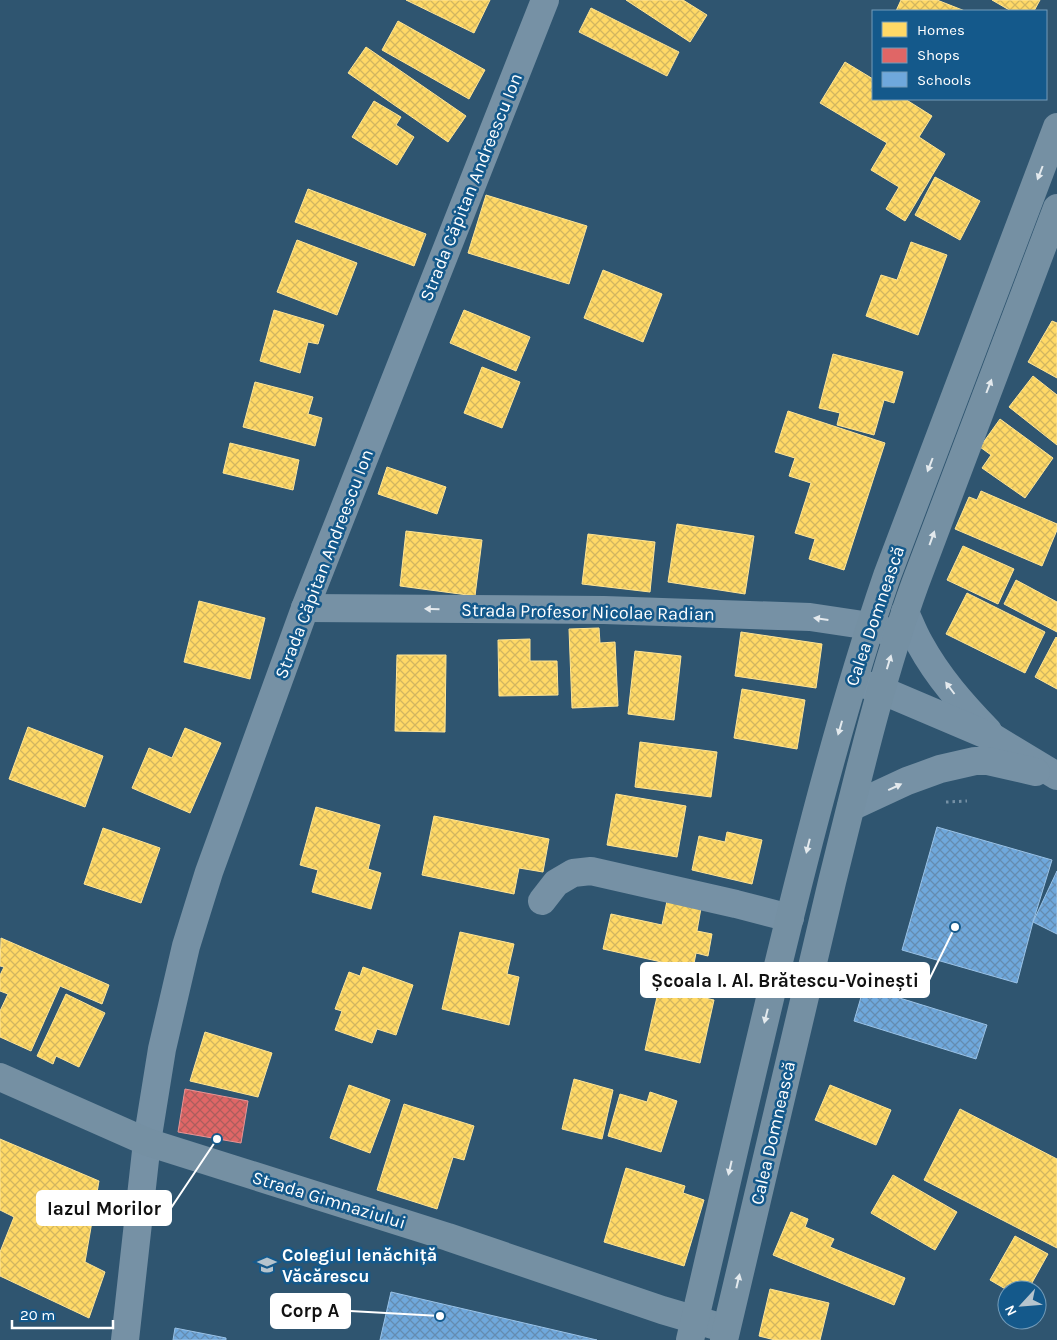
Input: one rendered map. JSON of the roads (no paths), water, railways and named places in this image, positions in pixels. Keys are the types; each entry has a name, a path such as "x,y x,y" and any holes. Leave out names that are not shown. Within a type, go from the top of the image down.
{"main road":[{"name":"Calea Domnească","path":"692,1330 790,918 853,681 887,576 1057,127"},
{"name":"Calea Domnească","path":"725,1334 822,925 881,690 915,584 1057,208"},
{"name":"Strada Gimnaziului","path":"0,1076 146,1142 448,1237 662,1310 692,1330 725,1334"}],"street":[{"name":"Strada Căpitan Andreescu Ion","path":"125,1340 146,1142 162,1049 186,946 209,872 305,608 545,0"},
{"name":"Strada Profesor Nicolae Radian","path":"305,608 614,611 810,617 870,626 901,624"},
{"path":"901,624 919,643 952,692 994,738"},
{"path":"853,681 881,690 994,738 1057,776"},
{"path":"851,808 907,781 940,769 974,761 988,761 1057,776"},
{"path":"542,901 556,883 573,873 591,871 790,918"}],"place":[{"name":"Școala I. Al. Brătescu-Voinești","path":"955,927"},
{"name":"Iazul Morilor","path":"217,1139"},
{"name":"Colegiul Ienăchiță Văcărescu","path":"267,1265"},
{"name":"Corp A","path":"440,1316"}]}
